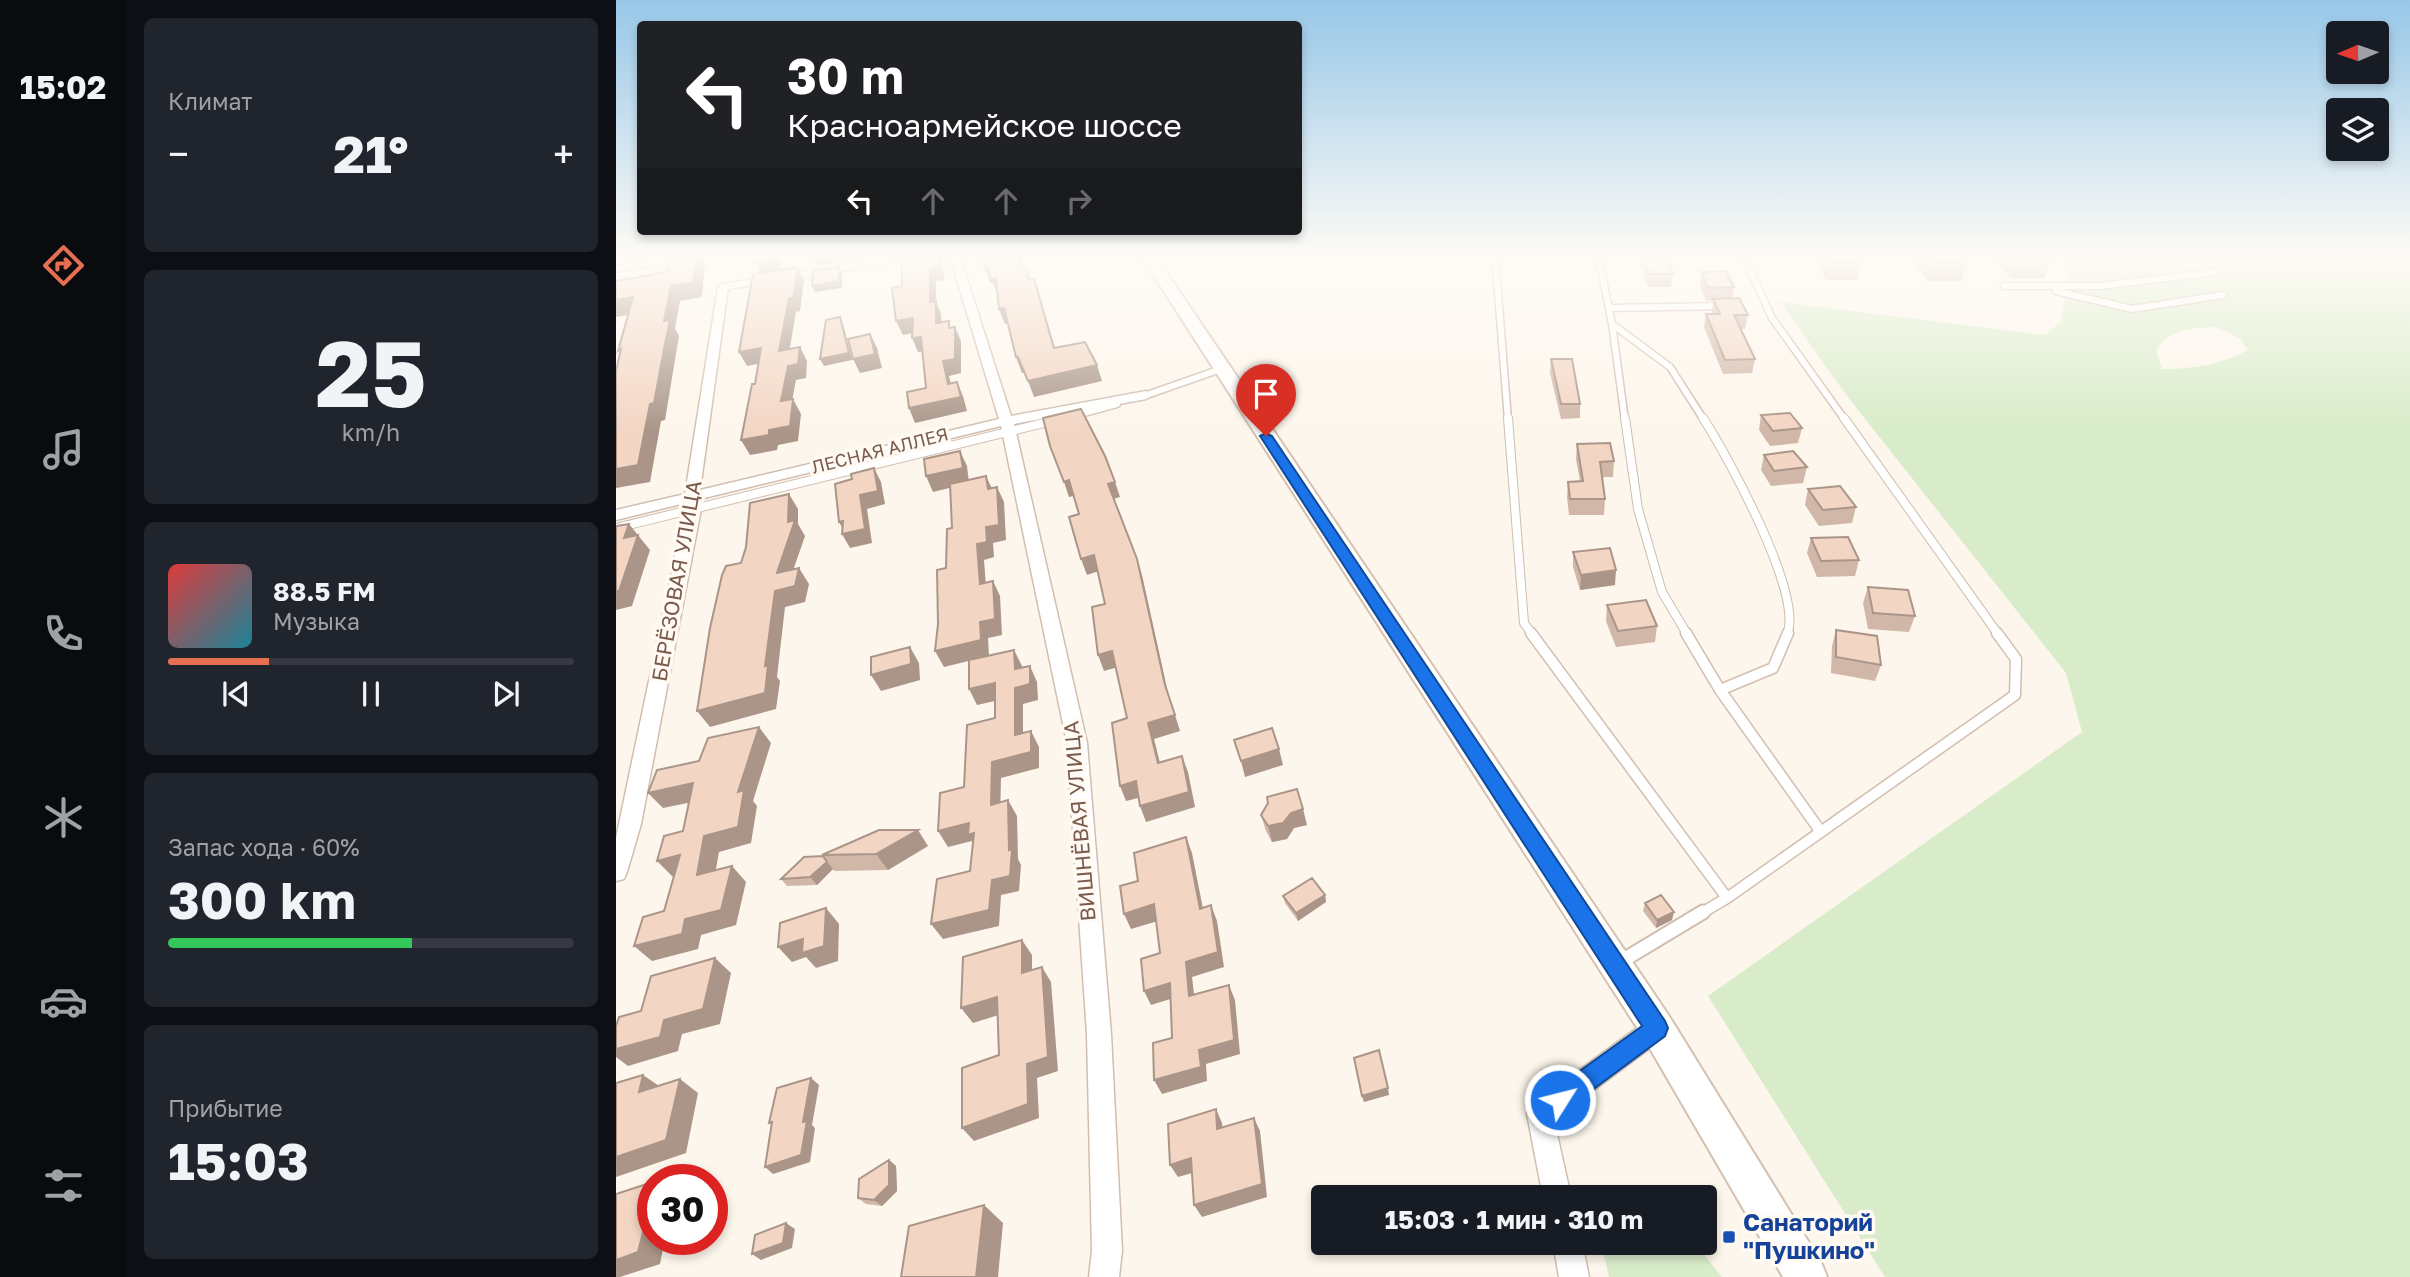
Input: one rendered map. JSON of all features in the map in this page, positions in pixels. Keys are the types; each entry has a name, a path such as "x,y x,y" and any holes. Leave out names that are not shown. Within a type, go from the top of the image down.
{"main road":[{"path":"1185,314 1657,1028 1806,1277"}],"street":[{"name":"БЕРЁЗОВАЯ УЛИЦА","path":"616,872 631,824 692,503 719,314"},
{"name":"ВИШНЁВАЯ УЛИЦА","path":"973,314 1008,427 1077,743 1099,1034 1107,1251 1104,1277"},
{"name":"ЛЕСНАЯ АЛЛЕЯ","path":"616,515 692,503 1146,396"},
{"path":"1556,1185 1541,1114 1657,1028"},
{"path":"1570,1255 1574,1277"}],"lane":[{"path":"1500,314 1524,623 1727,898"},
{"path":"1610,314 1638,509 1662,592 1720,690 1821,832"},
{"path":"1615,965 1727,898 2015,695 2016,659 1770,314"},
{"path":"1612,324 1670,367 1727,456 1779,569 1792,624 1773,667 1720,690"},
{"path":"1146,396 1221,369"},
{"path":"616,528 692,503"}],"green space":[{"path":"1788,314 1873,314 2045,335 2061,321 2062,314 2410,314 2410,1277 1885,1277 1708,996 2082,732 2066,673 1847,396","holes":["2215,327 2240,338 2248,350 2217,363 2162,369 2156,350 2168,337 2175,334 2189,329"]},
{"path":"1604,1255 1705,1255 1722,1277 1609,1277"}],"building":[{"path":"628,314 665,314 664,321 670,320 654,403 650,404 638,465 616,469 616,371 621,349 618,351"},
{"path":"746,314 786,314 779,351 800,347 798,364 788,366 781,401 793,399 790,426 769,430 769,435 741,440 761,348 739,352"},
{"path":"895,314 936,314 936,323 949,321 949,328 955,327 955,359 943,361 948,384 957,382 961,397 909,408 907,392 926,388 921,337 912,338 913,318 896,321"},
{"path":"1005,314 1044,314 1054,348 1085,342 1097,365 1028,381 1016,357"},
{"path":"1706,314 1747,314 1734,315 1755,359 1725,360"},
{"path":"840,317 849,353 820,359 826,320"},
{"path":"870,334 875,354 853,359 848,339"},
{"path":"1551,359 1572,359 1580,404 1561,404"},
{"path":"1081,409 1115,482 1108,484 1137,559 1165,685 1175,715 1148,723 1158,763 1182,756 1189,792 1140,806 1136,781 1120,786 1112,723 1127,718 1112,651 1098,655 1092,607 1105,604 1094,555 1081,559 1069,517 1079,514 1069,480 1064,482 1050,446 1043,418"},
{"path":"1790,413 1802,428 1773,431 1761,415"},
{"path":"1610,443 1614,461 1600,462 1605,499 1570,499 1568,482 1583,481 1577,444"},
{"path":"960,451 963,468 926,476 924,459"},
{"path":"1793,451 1807,467 1774,471 1764,455"},
{"path":"874,468 878,491 860,495 865,529 842,534 843,521 839,522 835,484 852,479 851,474"},
{"path":"986,476 988,489 997,487 999,525 986,527 987,542 977,544 980,584 993,581 995,619 980,622 981,640 935,651 938,624 937,570 946,568 947,529 952,528 950,484"},
{"path":"1840,486 1856,507 1823,510 1808,489"},
{"path":"789,494 788,522 795,520 777,573 799,568 795,586 775,591 765,666 768,665 765,693 697,711 710,628 722,575 726,566 741,563 746,547 750,503"},
{"path":"629,524 624,538 638,535 619,591 616,591 616,526"},
{"path":"1848,537 1859,560 1821,561 1811,538"},
{"path":"1610,548 1616,570 1581,575 1573,552"},
{"path":"1868,587 1908,590 1915,616 1873,613"},
{"path":"1646,600 1657,626 1618,631 1607,605"},
{"path":"1836,630 1877,636 1881,665 1836,657"},
{"path":"910,647 911,664 871,675 871,657"},
{"path":"1014,650 1015,669 1030,666 1030,684 1015,688 1015,735 1031,731 1031,752 992,762 991,805 1008,800 1009,850 1012,849 1010,876 992,880 989,910 931,924 937,879 970,871 974,833 968,835 969,823 938,831 940,793 964,787 967,725 995,718 995,683 969,689 969,660"},
{"path":"759,727 738,792 744,790 738,827 704,836 697,875 732,866 721,910 685,919 682,934 634,946 643,917 664,911 680,855 657,861 664,836 683,831 693,783 648,793 657,770 699,761 708,738"},
{"path":"1272,728 1279,749 1241,761 1234,740"},
{"path":"1297,789 1303,809 1291,813 1283,823 1268,826 1261,815 1268,803 1267,797"},
{"path":"879,830 918,830 876,854 822,855"},
{"path":"1186,837 1200,909 1211,905 1218,952 1186,962 1189,996 1229,985 1234,1040 1199,1050 1201,1067 1154,1080 1153,1043 1172,1038 1170,983 1144,991 1141,959 1160,953 1154,904 1124,914 1120,886 1138,881 1134,853"},
{"path":"823,856 827,862 810,877 781,879 804,857"},
{"path":"1312,878 1325,895 1296,913 1283,896"},
{"path":"1661,895 1674,912 1657,920 1645,903"},
{"path":"826,908 824,946 802,953 803,939 778,947 780,923"},
{"path":"1022,940 1022,973 1042,967 1048,1057 1027,1064 1028,1104 962,1128 962,1068 999,1055 997,997 961,1008 963,957"},
{"path":"715,958 703,1009 664,1020 660,1037 616,1049 616,1026 619,1017 641,1011 651,976"},
{"path":"1379,1050 1388,1088 1362,1096 1354,1058"},
{"path":"643,1075 639,1092 680,1079 666,1140 616,1157 616,1083"},
{"path":"811,1078 803,1122 807,1121 801,1155 765,1167 772,1122 769,1123 777,1088"},
{"path":"1216,1109 1217,1129 1254,1118 1262,1184 1194,1205 1191,1158 1170,1165 1168,1124"},
{"path":"889,1160 889,1185 874,1200 858,1198 859,1179"},
{"path":"637,1187 637,1252 616,1260 616,1194"},
{"path":"984,1205 976,1277 901,1277 909,1226"},
{"path":"786,1223 783,1243 752,1254 755,1235"}],"place":[{"name":"Санаторий \"Пушкино\"","path":"1729,1237"}],"route":[{"path":"1266,436 1657,1028 1560,1100"}]}
